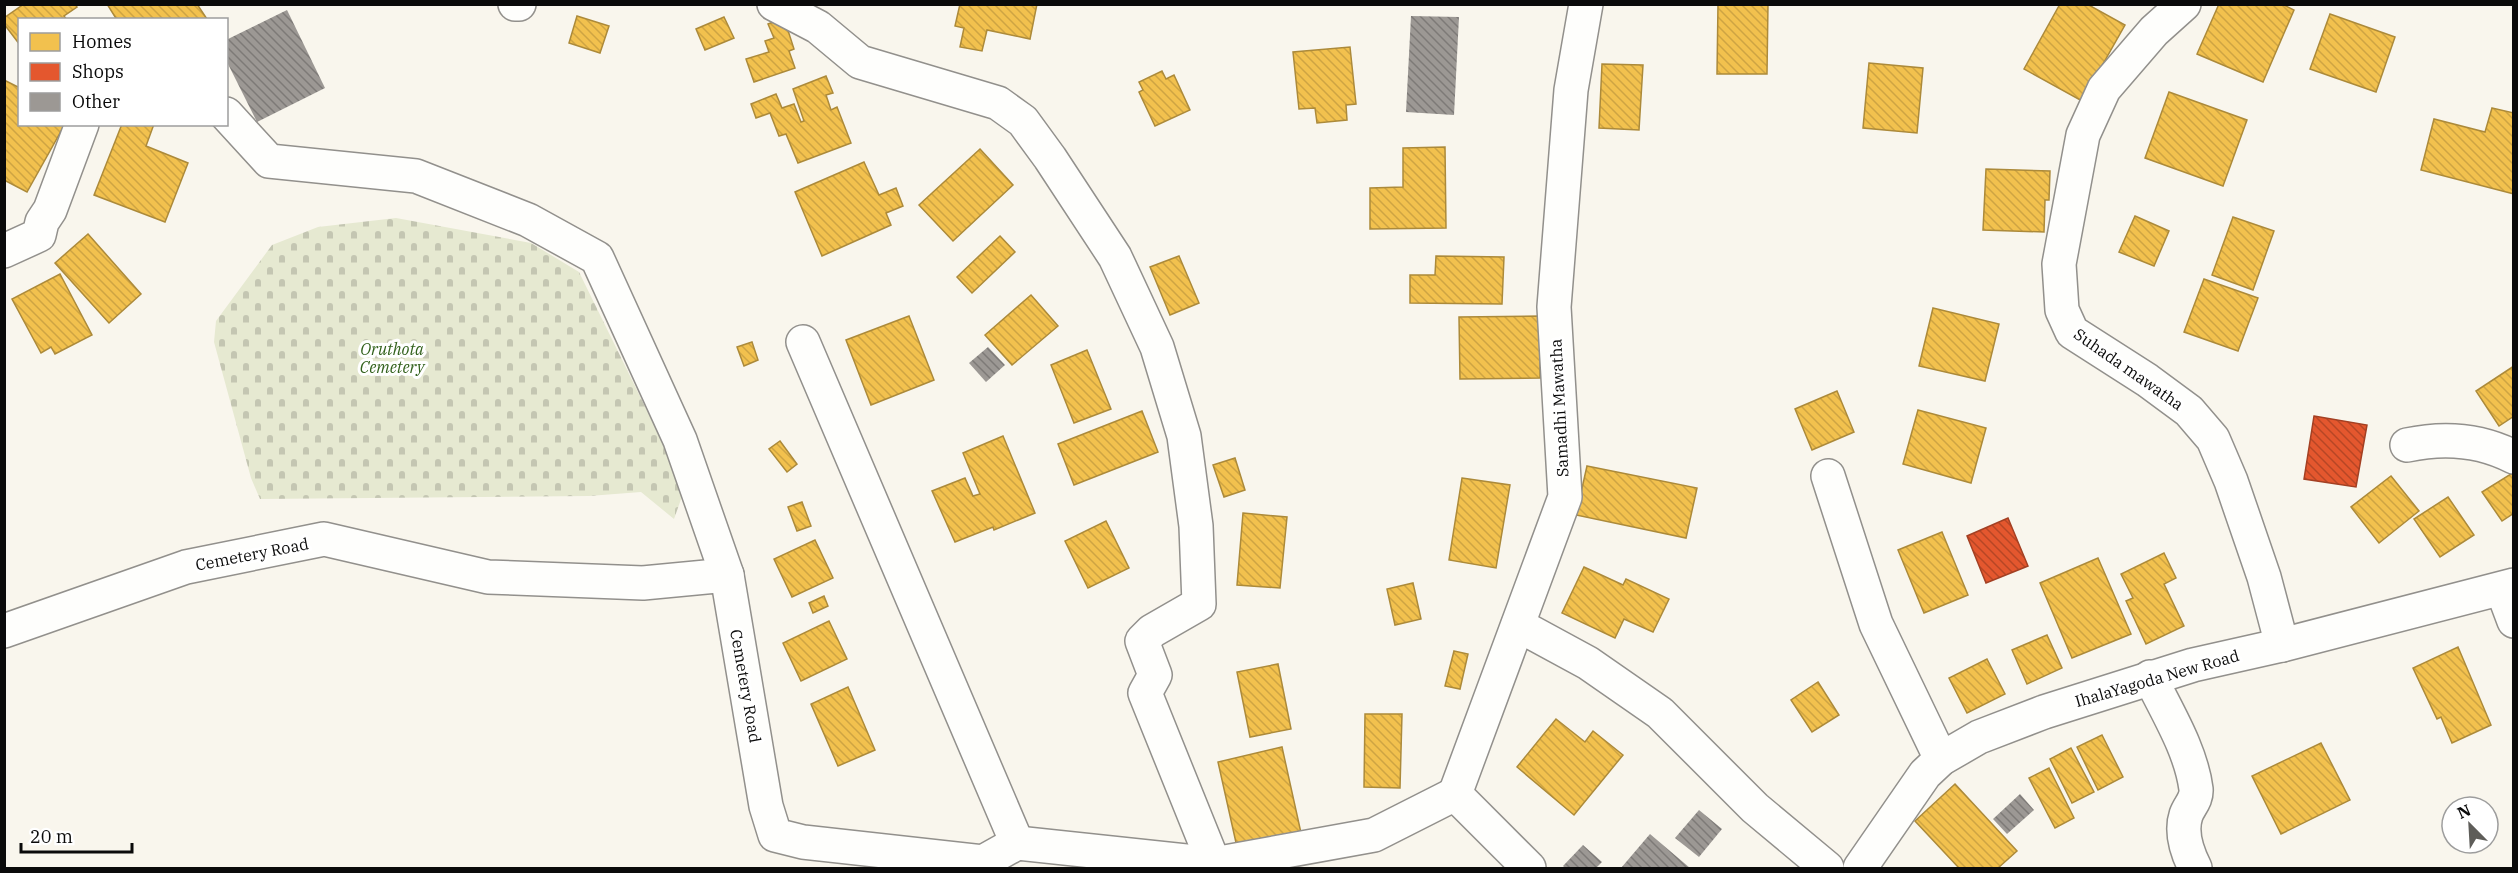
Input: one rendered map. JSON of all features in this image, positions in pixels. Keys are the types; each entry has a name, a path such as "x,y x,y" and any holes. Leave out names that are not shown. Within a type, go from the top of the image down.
{"street":[{"path":"774,4 818,27 860,62 999,103 1023,120 1115,257 1157,347 1184,436 1196,526 1199,604 1152,631 1142,641 1155,675 1145,693 1214,864"},
{"name":"Samadhi Mawatha","path":"1455,794 1564,496 1554,307 1571,90 1586,4"},
{"name":"Suhada mawatha","path":"2184,4 2154,31 2104,89 2083,135 2059,264 2062,310 2072,332 2147,380 2189,411 2213,439 2231,481 2264,577 2282,645"},
{"path":"228,116 269,161 416,176 528,220 597,258 680,440 727,575"},
{"path":"4,251 39,235 81,126"},
{"path":"803,342 1017,843 1214,864 1374,835 1455,794 1528,868"},
{"path":"2407,445 2434,439 2463,440 2497,448 2514,457"},
{"path":"1828,476 1876,624 1941,759"},
{"name":"Cemetery Road","path":"4,631 186,567 324,539 488,577 643,583 727,575 766,806 775,835 803,842 982,862 1017,843"},
{"path":"2508,587 2514,621"},
{"name":"IhalaYagoda New Road","path":"1860,868 1925,774 1941,759 1979,737 2033,716 2150,677 2508,587"},
{"path":"1518,625 1588,663 1660,713 1755,807 1827,868"},
{"path":"2150,677 2186,753 2193,775 2196,793 2186,814 2183,833 2188,855 2195,868"}],"green space":[{"name":"Oruthota Cemetery","path":"396,218 531,243 579,272 685,488 674,519 641,492 589,496 260,499 251,478 214,342 216,321 272,245 318,227"}],"building: Homes":[{"path":"24,4 75,4 77,7 64,16 66,18 18,18 18,42 4,24 4,18"},
{"path":"107,4 197,4 206,18 116,18"},
{"path":"960,4 1037,4 1030,39 987,30 982,51 960,47 964,28 955,26"},
{"path":"1718,4 1768,4 1767,74 1717,74"},
{"path":"2060,4 2087,4 2125,25 2082,101 2024,69"},
{"path":"2219,4 2282,4 2294,10 2263,82 2197,54"},
{"path":"2330,14 2395,37 2376,92 2310,69"},
{"path":"577,16 609,26 600,53 569,43"},
{"path":"724,17 734,38 705,50 696,29"},
{"path":"784,18 794,49 789,51 795,68 754,82 746,59 769,52 765,41 774,38 768,24"},
{"path":"1350,47 1356,104 1346,105 1347,120 1317,123 1315,108 1299,109 1293,52"},
{"path":"1869,63 1923,68 1917,133 1863,128"},
{"path":"1602,64 1643,65 1639,130 1599,128"},
{"path":"1162,71 1166,79 1174,75 1190,110 1155,126 1139,92 1143,90 1139,82"},
{"path":"826,76 833,93 826,95 831,110 837,107 851,143 798,163 786,134 779,136 770,113 756,118 751,104 776,94 782,108 794,104 801,122 804,121 793,89"},
{"path":"4,80 18,87 18,126 64,126 27,192 4,180"},
{"path":"2169,92 2247,120 2223,186 2145,158"},
{"path":"2492,108 2514,113 2514,194 2421,170 2434,119 2485,132"},
{"path":"121,126 153,126 146,146 188,163 165,222 94,195"},
{"path":"1445,147 1446,228 1370,229 1370,188 1403,187 1403,148"},
{"path":"980,149 1013,185 953,241 919,205"},
{"path":"864,162 879,195 896,188 903,206 886,213 891,225 822,256 795,192"},
{"path":"1986,169 2050,171 2049,200 2045,200 2044,232 1983,230"},
{"path":"2135,216 2169,231 2154,266 2119,252"},
{"path":"2233,217 2274,231 2253,290 2212,275"},
{"path":"88,234 141,294 109,323 55,263"},
{"path":"1000,236 1015,252 972,293 957,277"},
{"path":"1179,256 1199,303 1170,315 1150,267"},
{"path":"1436,256 1504,257 1502,304 1410,303 1410,275 1435,275"},
{"path":"60,274 92,335 55,354 51,347 41,353 12,299"},
{"path":"2204,279 2258,298 2238,351 2184,332"},
{"path":"1031,295 1058,326 1012,365 985,335"},
{"path":"1933,308 1999,324 1985,381 1919,366"},
{"path":"909,316 934,380 871,405 846,340"},
{"path":"1540,316 1540,378 1460,379 1459,317"},
{"path":"752,342 758,360 744,366 737,347"},
{"path":"1087,350 1111,409 1074,423 1051,365"},
{"path":"2514,366 2514,416 2499,426 2476,391"},
{"path":"1837,391 1854,432 1812,450 1795,409"},
{"path":"1918,410 1986,428 1971,483 1903,464"},
{"path":"1142,411 1158,452 1074,485 1058,444"},
{"path":"1003,436 1035,513 994,530 993,527 955,542 932,491 965,478 973,496 980,494 963,453"},
{"path":"780,441 797,464 787,472 769,449"},
{"path":"1235,458 1245,490 1224,497 1213,465"},
{"path":"1587,466 1697,488 1686,538 1576,515"},
{"path":"2514,472 2514,513 2502,521 2482,492"},
{"path":"2391,476 2419,511 2379,543 2351,507"},
{"path":"1462,478 1510,485 1496,568 1449,560"},
{"path":"2448,497 2474,535 2440,557 2414,519"},
{"path":"802,502 811,526 797,531 788,507"},
{"path":"1243,513 1287,517 1280,588 1237,585"},
{"path":"1106,521 1129,568 1088,588 1065,541"},
{"path":"1942,532 1968,595 1924,613 1898,550"},
{"path":"815,540 833,578 792,597 774,559"},
{"path":"2164,553 2176,578 2164,584 2184,626 2146,644 2126,601 2133,598 2121,574"},
{"path":"2098,558 2131,634 2072,658 2040,583"},
{"path":"1584,567 1623,585 1626,579 1669,599 1653,632 1624,619 1615,638 1562,613"},
{"path":"1413,583 1421,619 1395,625 1387,589"},
{"path":"824,596 828,606 813,613 809,603"},
{"path":"829,621 847,659 801,681 783,643"},
{"path":"2047,635 2062,668 2027,684 2012,650"},
{"path":"2458,647 2491,725 2452,743 2441,717 2437,719 2413,668"},
{"path":"1454,651 1468,654 1460,689 1445,686"},
{"path":"1987,659 2005,694 1967,713 1949,678"},
{"path":"1278,664 1291,729 1250,737 1237,672"},
{"path":"1818,682 1839,715 1812,732 1791,700"},
{"path":"848,687 875,750 838,766 811,704"},
{"path":"1365,714 1402,714 1400,788 1364,787"},
{"path":"1556,719 1585,742 1593,731 1623,755 1574,815 1517,767"},
{"path":"2102,735 2123,777 2098,790 2077,747"},
{"path":"2321,743 2350,800 2281,834 2252,776"},
{"path":"1282,747 1303,842 1239,856 1218,762"},
{"path":"2071,748 2094,792 2072,803 2050,759"},
{"path":"2049,768 2074,818 2055,828 2029,778"},
{"path":"1955,784 2017,851 1998,868 1959,868 1915,821"}],"building: Shops":[{"path":"2314,416 2367,425 2356,487 2304,479"},
{"path":"2008,518 2028,566 1986,583 1967,536"}],"building: Other":[{"path":"287,10 325,88 257,122 228,64 228,39"},
{"path":"1411,16 1459,17 1454,115 1406,112"},
{"path":"988,347 1005,365 986,382 969,363"},
{"path":"2020,794 2034,810 2007,834 1993,819"},
{"path":"1699,810 1722,829 1699,857 1675,838"},
{"path":"1650,834 1690,868 1621,868"},
{"path":"1583,845 1602,862 1596,868 1565,868 1563,866"}]}
